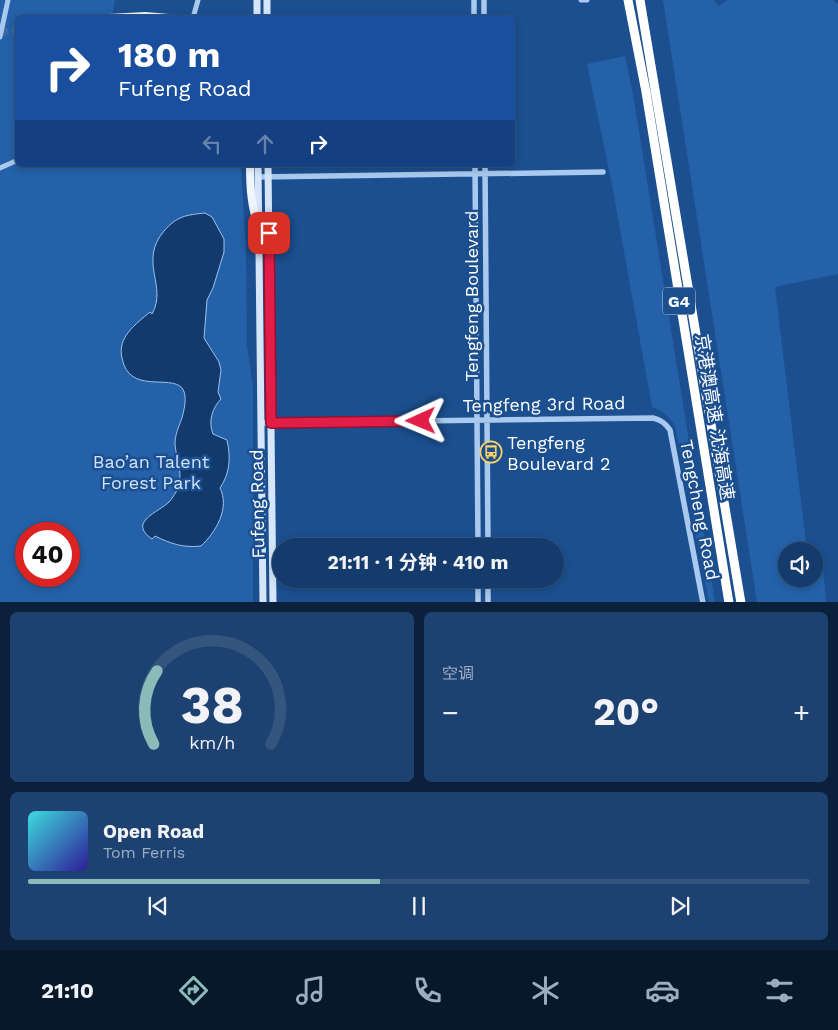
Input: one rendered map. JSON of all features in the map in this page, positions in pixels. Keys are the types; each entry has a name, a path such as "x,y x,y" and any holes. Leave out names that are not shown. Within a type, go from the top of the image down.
{"highway":[{"name":"京港澳高速 沈海高速","path":"628,0 647,102 729,602"},
{"name":"京港澳高速 沈海高速","path":"640,0 741,602"}],"main road":[{"path":"257,0 257,15"},
{"path":"267,0 267,15"},
{"path":"250,167 251,198 254,216 259,228"},
{"name":"Fufeng Road","path":"258,167 263,602"},
{"name":"Fufeng Road","path":"268,167 273,602"},
{"path":"260,327 270,326"}],"street":[{"path":"0,38 8,0"},
{"path":"194,15 198,0"},
{"path":"474,0 474,15"},
{"path":"484,0 484,15"},
{"path":"580,0 587,0"},
{"path":"0,168 15,161"},
{"name":"Tengfeng Boulevard","path":"475,167 478,538"},
{"name":"Tengfeng Boulevard","path":"485,167 488,538"},
{"path":"258,177 604,172"},
{"name":"Tengfeng 3rd Road","path":"261,423 653,418 666,424"},
{"name":"Tengcheng Road","path":"666,424 671,437 703,602"},
{"path":"478,588 478,602"},
{"path":"488,588 488,602"}],"green space":[{"name":"Bao’an Talent Forest Park","path":"0,0 115,0 112,15 15,15 15,167 241,167 246,249 247,345 253,387 253,602 0,602"},
{"path":"663,0 714,0 719,6 727,0 833,0 838,4 838,274 775,287 806,542 778,542 778,587 823,587 823,568 826,602 757,602"},
{"path":"625,56 633,94 715,602 709,602 675,426 665,414 652,407 612,185 587,64"}],"shaded area":[{"path":"205,213 212,217 224,239 224,252 213,288 207,300 204,338 219,362 221,370 218,392 221,399 215,407 211,425 213,434 227,440 229,459 228,471 220,488 223,504 216,527 201,546 183,546 155,536 152,539 145,533 143,527 147,518 170,501 179,486 180,474 175,443 184,407 184,391 176,384 150,382 133,376 126,369 121,350 125,337 139,321 150,312 152,314 156,304 157,294 153,253 157,242 164,231 178,219"}],"tunnel":[{"path":"0,32 15,30"}],"place":[{"name":"Tengfeng Boulevard 2","path":"491,452"}],"route":[{"path":"269,233 271,423 421,421"}]}
